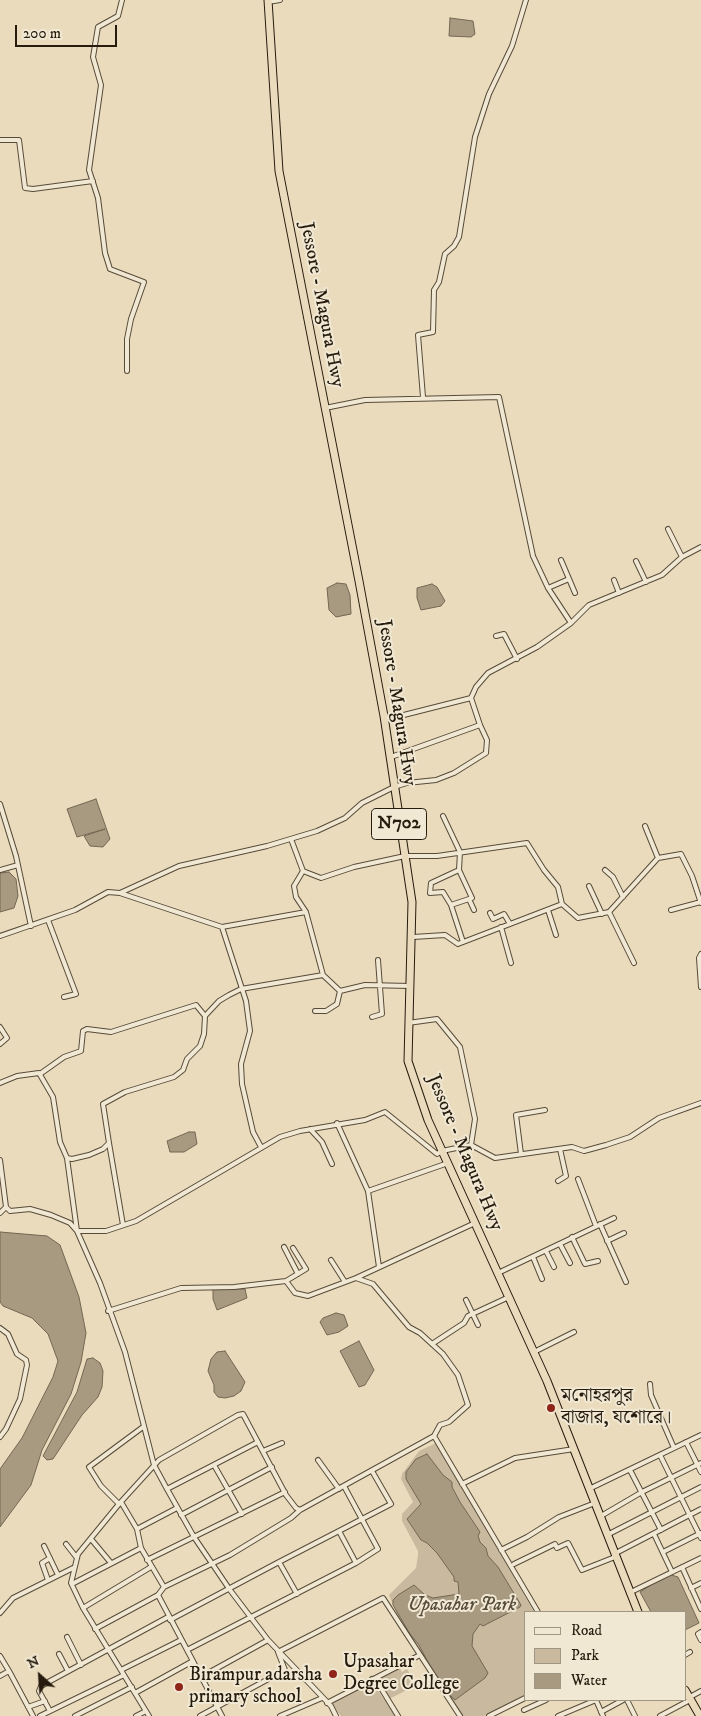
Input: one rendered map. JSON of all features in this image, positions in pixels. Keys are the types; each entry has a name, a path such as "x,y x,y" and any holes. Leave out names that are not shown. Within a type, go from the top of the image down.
{"highway":[{"name":"Jessore - Magura Hwy","path":"268,1 279,171 384,720 388,757 412,902 408,1061 442,1151 534,1352 638,1611"},
{"path":"686,1692 700,1716"}],"street":[{"path":"122,0 118,16 98,27 93,57 101,85 89,170 98,198 105,253 110,269 144,282 131,319 127,339 127,371"},
{"path":"268,1 280,0"},
{"path":"423,397 418,335 433,332 434,290 439,282 445,254 454,246 459,236 476,137 489,94 512,46 526,0"},
{"path":"0,140 19,140 25,188 33,189 93,181"},
{"path":"325,408 365,400 423,397 499,397 533,556 548,588 571,623"},
{"path":"668,529 682,557"},
{"path":"120,892 178,866 317,831 345,818 362,803 394,787 406,783 436,780 454,773 486,753 487,740 471,698 476,687 488,673 517,659 571,623 589,605 662,575 682,557 701,547"},
{"path":"561,560 575,593"},
{"path":"636,562 646,582"},
{"path":"548,588 569,579"},
{"path":"614,580 619,593"},
{"path":"496,636 504,634 517,659"},
{"path":"384,720 471,698"},
{"path":"388,757 480,725"},
{"path":"0,804 18,865 31,926"},
{"path":"443,816 460,852 459,870 472,898 470,899 474,910"},
{"path":"645,826 658,858"},
{"path":"290,839 303,870 321,878 354,867 405,856 437,856 527,843 544,870 558,886 562,904 578,918 609,912 658,858 681,854 696,886 701,902 671,910"},
{"path":"0,870 18,865"},
{"path":"303,870 294,886 296,897 306,912 323,974 340,991"},
{"path":"459,870 431,883 430,893 443,892 451,905 463,942"},
{"path":"605,870 613,877 623,897"},
{"path":"696,886 701,881"},
{"path":"589,886 602,914"},
{"path":"0,936 48,920 96,900 108,892 120,892 222,927 306,912"},
{"path":"451,905 470,899"},
{"path":"412,937 445,935 458,944 562,904"},
{"path":"548,910 556,935"},
{"path":"609,912 634,963"},
{"path":"490,913 493,919 504,914 510,924"},
{"path":"48,920 76,994 64,997"},
{"path":"222,927 246,1001 250,1030 241,1064 242,1084 253,1132 262,1147"},
{"path":"501,927 511,963"},
{"path":"701,954 701,987"},
{"path":"372,1017 382,1014 378,960"},
{"path":"123,1225 103,1104 125,1092 174,1077 183,1070 187,1059 200,1046 204,1034 205,1016 219,1001 241,989 323,974"},
{"path":"340,991 364,985 411,986"},
{"path":"315,1010 326,1010 337,1004 340,991"},
{"path":"0,1083 18,1076 40,1074 64,1057 80,1051 83,1031 87,1029 111,1032 196,1006 205,1016"},
{"path":"408,1023 438,1019 460,1047 476,1119 471,1145"},
{"path":"0,1027 8,1038 0,1044"},
{"path":"40,1074 53,1097 60,1142 67,1158 77,1231 100,1283 108,1311 125,1352 154,1465 181,1515 211,1564 268,1640 327,1703 336,1716"},
{"path":"77,1231 106,1230 136,1221 194,1189 280,1137 310,1129 365,1120 385,1112 438,1154 442,1151 471,1145 495,1158 572,1147 584,1151 630,1137 659,1118 701,1103"},
{"path":"521,1154 516,1115 545,1110"},
{"path":"337,1124 368,1191 379,1268"},
{"path":"310,1129 322,1142 332,1164"},
{"path":"67,1158 72,1159 103,1150 108,1143"},
{"path":"558,1181 566,1176 560,1149"},
{"path":"0,1160 6,1207 10,1211 30,1209 51,1215 70,1223 77,1231"},
{"path":"368,1191 448,1163"},
{"path":"578,1178 598,1225 626,1282"},
{"path":"0,1213 6,1207"},
{"path":"498,1272 614,1218"},
{"path":"286,1281 296,1293 308,1296 379,1268 475,1223"},
{"path":"607,1241 624,1233"},
{"path":"572,1237 585,1264 598,1261"},
{"path":"560,1244 570,1263"},
{"path":"284,1247 298,1274"},
{"path":"108,1311 181,1288 242,1286 286,1281 306,1269 293,1248"},
{"path":"546,1251 554,1267"},
{"path":"533,1257 542,1279"},
{"path":"331,1260 345,1282"},
{"path":"95,1629 158,1595 164,1588 230,1555 291,1518 300,1510 434,1436 440,1425 449,1422 468,1405 458,1376 443,1354 420,1333 409,1327 373,1284 356,1278"},
{"path":"432,1344 464,1323 472,1314 509,1297"},
{"path":"466,1300 478,1326"},
{"path":"0,1328 8,1334 17,1354 26,1360 27,1365 20,1399 6,1429 0,1437"},
{"path":"534,1352 574,1332"},
{"path":"650,1384 651,1394 674,1448"},
{"path":"149,1716 95,1629 72,1584 73,1568 77,1558 120,1503 154,1465 177,1448 238,1414 243,1414 285,1492 296,1508 300,1510"},
{"path":"143,1427 88,1467 101,1486 120,1503 137,1529 141,1548 164,1588"},
{"path":"589,1490 701,1435"},
{"path":"434,1436 537,1611"},
{"path":"167,1489 258,1442"},
{"path":"686,1442 700,1464 701,1472"},
{"path":"263,1451 282,1443"},
{"path":"462,1484 515,1458 574,1449"},
{"path":"660,1455 700,1535 663,1552"},
{"path":"318,1460 339,1488"},
{"path":"601,1516 642,1492 700,1464"},
{"path":"214,1465 242,1514"},
{"path":"181,1515 272,1467"},
{"path":"630,1470 661,1530"},
{"path":"50,1711 39,1691 41,1686 169,1618 230,1590 279,1562 391,1504 372,1471"},
{"path":"187,1650 378,1550 344,1486"},
{"path":"607,1535 701,1487"},
{"path":"147,1560 285,1492"},
{"path":"502,1550 528,1537 558,1518 595,1503"},
{"path":"137,1529 178,1508"},
{"path":"514,1564 555,1544 557,1548 568,1543 582,1570 701,1509"},
{"path":"339,1531 356,1563"},
{"path":"654,1534 672,1572"},
{"path":"91,1539 110,1563"},
{"path":"66,1544 77,1558"},
{"path":"44,1546 58,1575"},
{"path":"72,1584 141,1548"},
{"path":"48,1580 40,1561 50,1558"},
{"path":"630,1593 701,1558"},
{"path":"279,1562 297,1594"},
{"path":"83,1608 152,1567"},
{"path":"682,1567 701,1609"},
{"path":"0,1613 13,1598 73,1568"},
{"path":"691,1588 701,1583"},
{"path":"158,1595 222,1716"},
{"path":"278,1652 383,1598 460,1716"},
{"path":"701,1632 698,1634 701,1640"},
{"path":"67,1637 80,1665"},
{"path":"121,1670 181,1640"},
{"path":"201,1677 268,1640"},
{"path":"200,1716 285,1670 278,1652"},
{"path":"686,1654 690,1652"},
{"path":"59,1654 68,1671"},
{"path":"327,1703 420,1655"},
{"path":"0,1656 33,1716"},
{"path":"135,1693 193,1661"},
{"path":"0,1676 9,1671"},
{"path":"40,1716 124,1675"},
{"path":"372,1679 379,1685 398,1716"},
{"path":"75,1716 132,1687"},
{"path":"660,1716 701,1691"},
{"path":"280,1716 322,1698"},
{"path":"489,1716 524,1698"},
{"path":"28,1707 45,1701"},
{"path":"524,1710 544,1701"},
{"path":"558,1716 594,1701"},
{"path":"596,1701 602,1714 623,1701"},
{"path":"626,1701 635,1716"},
{"path":"136,1716 146,1711"}],"green space":[{"name":"Upasahar Park","path":"436,1443 533,1611 524,1611 524,1696 484,1716 459,1716 431,1679 424,1665 420,1650 399,1619 389,1595 416,1568 418,1551 402,1521 402,1514 413,1502 401,1479 402,1474 419,1451"},
{"path":"398,1666 402,1672 407,1669 410,1674 408,1676 415,1686 389,1699 375,1679"},
{"path":"371,1681 396,1716 341,1716 330,1703"}],"water":[{"path":"450,18 473,21 475,34 471,37 449,36"},
{"path":"337,583 346,584 350,595 351,614 336,617 329,610 327,588"},
{"path":"432,584 437,587 445,601 441,606 421,610 417,598 417,588"},
{"path":"96,799 110,839 103,847 90,846 84,836 105,829 77,837 67,809"},
{"path":"9,872 16,879 18,896 14,908 0,912 0,873"},
{"path":"189,1132 195,1132 197,1144 184,1152 170,1152 167,1141"},
{"path":"0,1232 47,1236 60,1245 79,1297 86,1333 81,1362 71,1394 42,1450 31,1485 0,1527 0,1469 22,1438 53,1377 58,1361 48,1334 32,1318 3,1306 0,1302"},
{"path":"213,1288 245,1289 247,1298 217,1310 213,1299"},
{"path":"336,1313 344,1315 348,1326 339,1332 327,1335 320,1322 323,1318"},
{"path":"359,1341 374,1370 365,1385 359,1387 340,1351"},
{"path":"225,1351 245,1382 241,1391 234,1396 225,1398 218,1397 214,1392 214,1385 208,1371 211,1359 217,1352"},
{"path":"93,1358 100,1363 103,1371 102,1387 98,1397 82,1415 53,1459 47,1460 43,1456 77,1392 87,1359"},
{"path":"427,1454 443,1475 452,1482 452,1487 460,1502 480,1532 478,1536 480,1542 486,1548 488,1556 498,1567 521,1605 483,1626 480,1624 473,1634 472,1646 488,1673 485,1678 455,1700 444,1690 444,1685 434,1674 419,1645 410,1634 393,1605 393,1600 398,1595 414,1585 425,1595 433,1598 459,1594 458,1582 454,1581 454,1577 437,1553 421,1540 407,1519 421,1504 406,1479 406,1472 416,1459"},
{"path":"668,1574 678,1577 699,1623 686,1630 686,1611 650,1611 640,1592"}],"place":[{"name":"ম‌ন‌োহরপুর বাজার, যশ‌োরে।","path":"551,1408"},
{"name":"Upasahar Degree College","path":"333,1674"},
{"name":"Birampur adarsha primary school","path":"179,1687"}]}
